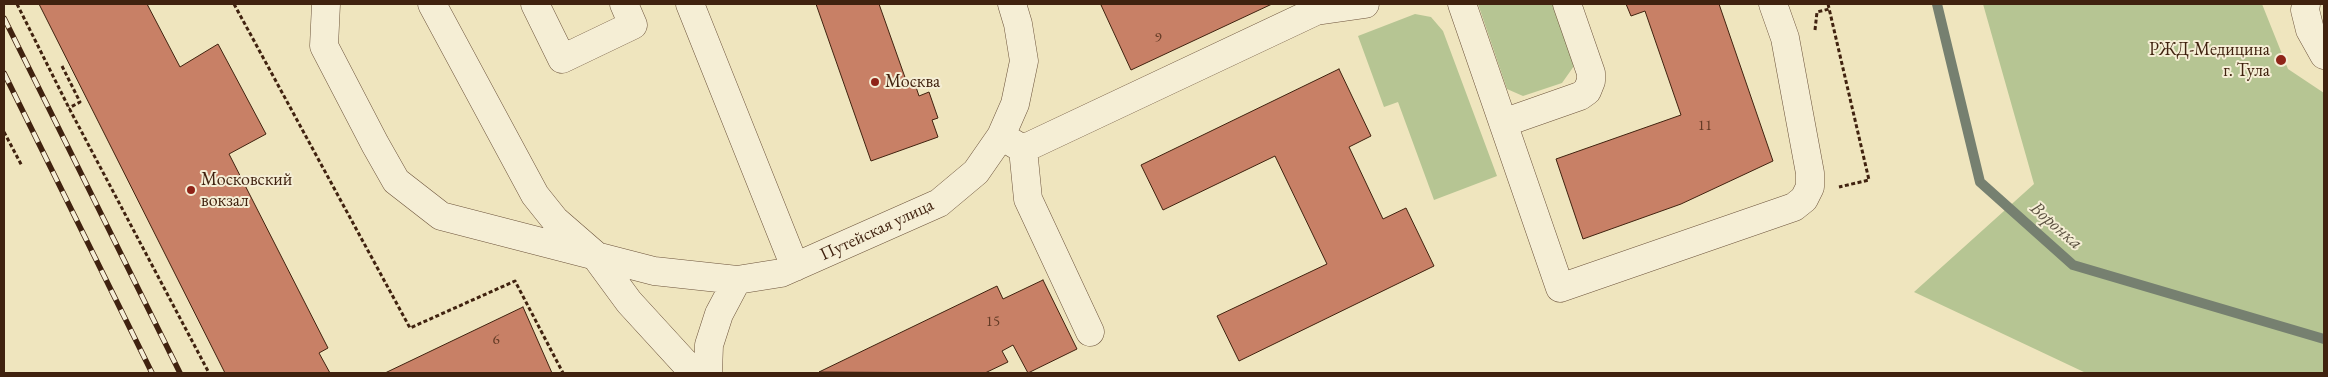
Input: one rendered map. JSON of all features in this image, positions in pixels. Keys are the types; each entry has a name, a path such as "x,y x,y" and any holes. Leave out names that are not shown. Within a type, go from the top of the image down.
{"street":[{"name":"Путейская улица","path":"326,4 324,46 396,181 441,216 592,253 654,271 737,280 781,273 939,203 1012,143 1015,104 1024,61 1018,24 1012,4"},
{"path":"432,4 535,195 555,220 592,253 629,302 694,373"},
{"path":"535,4 562,59 633,25 624,4"},
{"path":"690,4 795,267"},
{"path":"1090,332 1028,199 1012,143 1316,11 1365,4"},
{"path":"1462,4 1560,288 1794,207 1804,199 1810,187 1810,173 1785,38 1773,4"},
{"path":"1503,123 1580,96 1587,91 1591,81 1591,73 1567,4"},
{"path":"2306,4 2305,10 2310,30 2324,55"},
{"path":"708,373 709,345 720,314 737,280"}],"path":[{"path":"17,4 69,108 209,373"},
{"path":"234,4 410,328 516,281 563,373"},
{"path":"1810,187 1828,190 1869,180 1828,4"},
{"path":"62,66 80,102 69,108"},
{"path":"4,132 22,166"}],"green space":[{"path":"1478,4 1553,4 1574,66 1562,83 1523,96 1507,89"},
{"path":"1983,4 2262,4 2288,69 2324,93 2324,373 2086,373 1914,292 2034,184"},
{"path":"1415,14 1431,17 1443,31 1497,176 1434,200 1398,102 1384,107 1358,36"}],"building":[{"name":"Московский вокзал","path":"39,4 147,4 180,67 218,44 266,134 229,154 328,348 319,353 330,373 225,373"},
{"name":"Москва","path":"816,4 879,4 907,83 914,81 919,96 929,92 938,118 932,120 938,137 871,161"},
{"path":"1272,4 1131,70 1101,5"},
{"path":"1626,4 1719,4 1773,161 1681,204 1583,239 1556,159 1681,115 1645,11 1631,16"},
{"path":"1339,69 1371,136 1349,147 1383,219 1406,208 1434,266 1239,361 1217,316 1327,264 1275,156 1163,210 1141,165"},
{"path":"1043,280 1077,349 1028,373 1013,345 1002,351 1008,362 985,373 819,372 997,286 1003,299"},
{"path":"523,307 552,373 385,373"}],"waterway":[{"name":"Воронка","path":"1937,4 1980,182 2073,265 2324,339"}],"railway":[{"path":"4,18 180,373"},
{"path":"4,73 152,373"}],"place":[{"name":"РЖД-Медицина г. Тула","path":"2281,60"},
{"name":"Москва","path":"875,82"},
{"name":"Московский вокзал","path":"191,190"}]}
